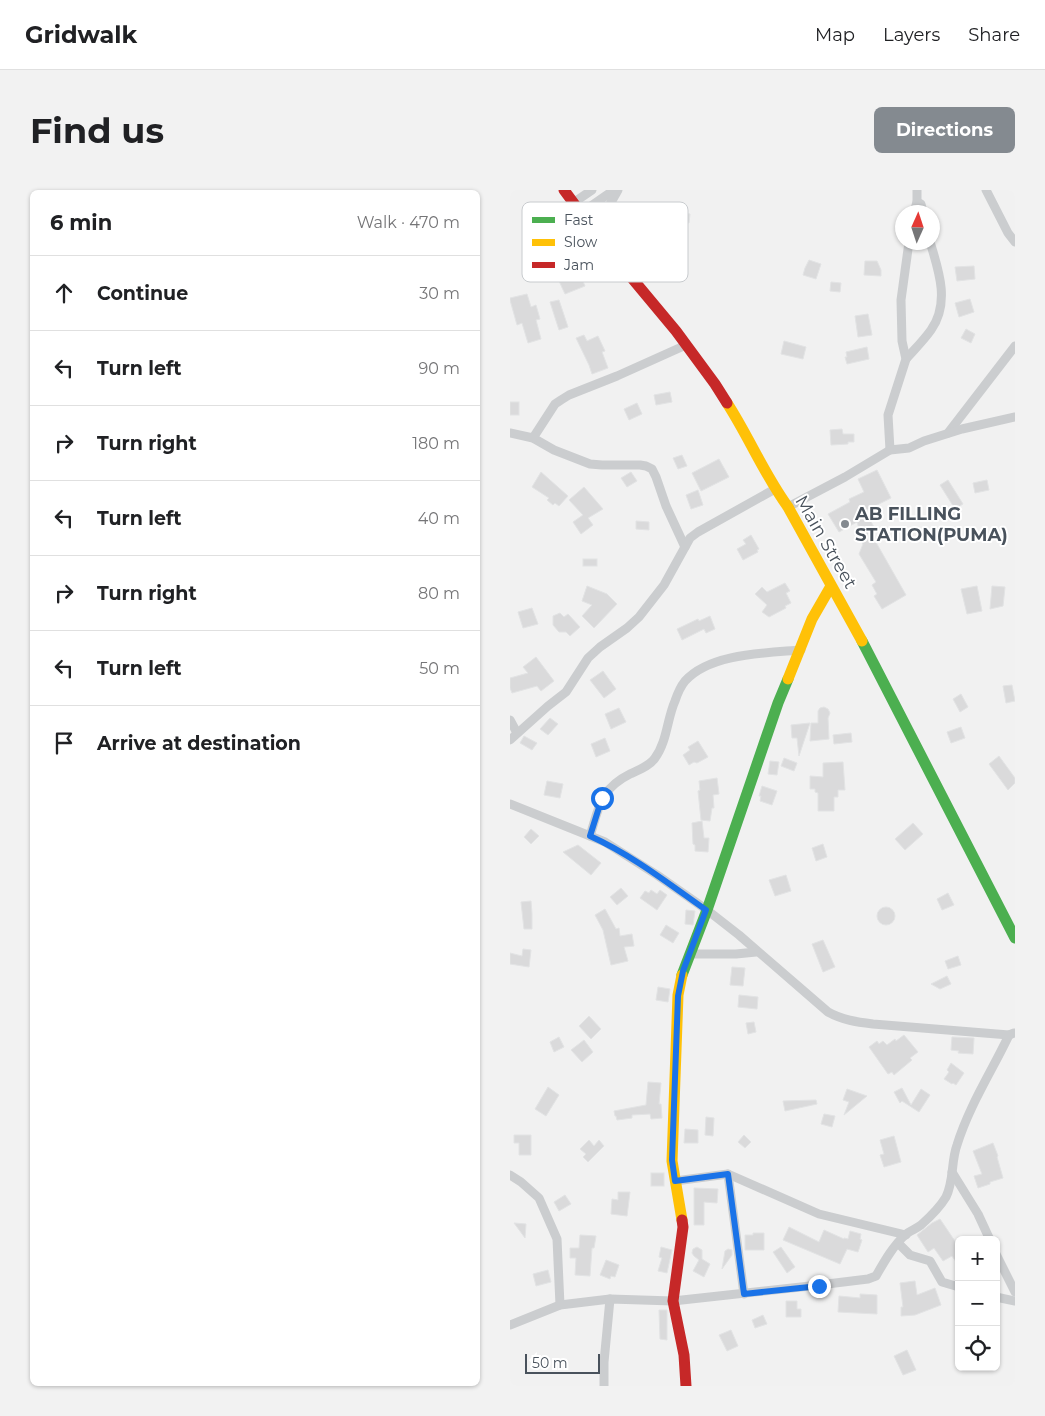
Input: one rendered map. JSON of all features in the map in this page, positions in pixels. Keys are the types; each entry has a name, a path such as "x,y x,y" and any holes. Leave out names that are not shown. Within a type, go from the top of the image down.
{"main road":[{"name":"Main Street","path":"564,190 572,202"},
{"name":"Main Street","path":"635,282 676,331 743,428 775,490 788,507 871,658 1015,938"},
{"path":"686,1386 684,1355 674,1301 683,1227 672,1160 678,996 683,971 778,703 812,619 831,586"}],"street":[{"path":"574,202 592,190"},
{"path":"597,202 614,190"},
{"path":"611,202 618,190"},
{"path":"915,205 916,190"},
{"path":"986,190 1008,233 1015,242"},
{"path":"916,202 921,205"},
{"path":"906,359 902,342 901,300 908,250"},
{"path":"890,450 888,415 906,359 932,329 942,304 942,287 933,250"},
{"path":"533,438 555,404 561,400 686,345"},
{"path":"948,434 1015,346"},
{"path":"788,507 845,477 890,450 909,448 924,441 962,429 1015,417"},
{"path":"510,433 533,438 554,450 590,464 602,466 640,465 652,469 666,506 685,547"},
{"path":"510,740 566,692 588,658 627,628 639,616 664,585 690,538 775,490"},
{"path":"590,836 602,798 609,788 627,775 645,767 654,760 663,741 674,702 684,682 700,669 713,663 746,655 801,650"},
{"path":"510,720 517,733"},
{"path":"510,804 605,842 643,866 739,935 756,952 828,1012 839,1018 873,1024 1012,1034 970,1111 957,1144 950,1188 941,1204 898,1243 876,1276 819,1286 674,1301 610,1298 560,1305 510,1325"},
{"path":"690,954 756,952"},
{"path":"952,1172 978,1214 988,1236"},
{"path":"675,1181 728,1174 819,1214 906,1235"},
{"path":"728,1174 744,1294"},
{"path":"510,1175 539,1198 557,1239 560,1305"},
{"path":"898,1243 910,1255 930,1261 942,1282 955,1286"},
{"path":"1000,1262 1015,1292"},
{"path":"604,1386 604,1362 610,1298"},
{"path":"1000,1298 1015,1301"}],"building":[{"path":"809,260 821,264 816,279 803,275"},
{"path":"865,261 877,261 881,270 881,276 864,275"},
{"path":"974,266 975,279 957,281 955,267"},
{"path":"559,282 583,282 585,286 565,294"},
{"path":"831,282 841,283 840,292 830,291"},
{"path":"527,294 531,307 536,305 540,319 536,320 541,339 528,343 522,323 517,325 510,300 510,298"},
{"path":"970,299 974,312 959,317 955,303"},
{"path":"559,300 568,327 559,330 550,302"},
{"path":"868,314 872,335 858,337 855,316"},
{"path":"966,329 975,334 971,343 961,338"},
{"path":"584,335 587,341 598,336 605,351 602,352 608,368 592,374 576,338"},
{"path":"784,341 806,347 803,359 781,354"},
{"path":"867,347 869,359 847,364 846,352"},
{"path":"670,392 672,402 656,405 654,395"},
{"path":"510,402 519,402 519,415 510,415"},
{"path":"637,403 642,414 629,420 624,409"},
{"path":"842,429 843,434 854,434 854,442 831,445 830,430"},
{"path":"682,455 687,466 678,469 673,458"},
{"path":"719,459 729,477 701,491 692,473"},
{"path":"877,470 891,498 865,511 874,527 869,530 906,595 882,609 874,596 877,594 872,585 876,582 859,554 863,544 860,541 861,536 857,522 839,532 828,514 850,502 849,499 864,492 858,479"},
{"path":"541,472 568,496 559,506 555,503 553,505 547,500 549,498 532,487"},
{"path":"631,472 637,481 627,487 621,478"},
{"path":"948,480 963,504 955,509 940,485"},
{"path":"987,480 989,490 975,493 973,483"},
{"path":"584,487 603,509 588,518 593,525 581,534 573,522 583,515 569,500"},
{"path":"698,490 703,505 691,509 686,495"},
{"path":"636,521 649,522 649,530 636,529"},
{"path":"751,535 759,549 757,550 758,552 743,560 737,549 746,544 743,540"},
{"path":"583,559 597,559 597,566 583,566"},
{"path":"785,583 790,591 786,593 791,603 785,606 786,608 769,617 762,612 767,605 755,594 762,587 767,592"},
{"path":"587,586 607,594 617,604 594,628 582,616 592,605 582,601"},
{"path":"977,586 982,611 967,614 961,589"},
{"path":"992,586 1005,587 1003,606 990,609"},
{"path":"532,608 538,624 523,628 518,612"},
{"path":"560,613 564,617 568,614 580,627 570,636 566,632 559,632 553,625 553,616"},
{"path":"710,616 715,629 706,633 704,629 682,640 677,629 698,619 699,621"},
{"path":"536,657 554,681 541,691 537,686 512,693 510,678 528,673 523,667"},
{"path":"603,671 616,689 604,698 590,680"},
{"path":"1012,685 1015,701 1006,703 1003,686"},
{"path":"961,694 968,707 960,712 953,699"},
{"path":"824,707 830,713 828,718 829,739 810,741 811,723 818,723 818,711"},
{"path":"619,708 626,722 611,729 605,714"},
{"path":"550,718 558,724 548,735 540,729"},
{"path":"810,723 799,756 797,738 792,738 791,725"},
{"path":"961,727 965,738 951,743 947,732"},
{"path":"851,733 852,742 834,744 833,735"},
{"path":"524,736 537,743 532,750 520,743"},
{"path":"605,738 610,751 596,757 591,744"},
{"path":"698,741 708,757 689,765 683,755 690,750 688,747"},
{"path":"999,756 1015,778 1015,783 1008,790 989,764"},
{"path":"784,758 797,763 794,771 781,766"},
{"path":"770,761 779,762 777,775 768,774"},
{"path":"843,762 845,790 838,790 838,797 834,797 834,811 818,811 818,793 815,792 815,789 810,789 810,776 823,777 823,763"},
{"path":"717,778 719,794 713,795 714,808 712,808 710,821 701,820 698,791 700,790 699,781"},
{"path":"547,781 563,784 560,798 544,795"},
{"path":"762,786 777,791 772,805 760,801 761,796 759,796"},
{"path":"702,821 704,838 709,838 708,852 695,851 695,845 693,844 692,823"},
{"path":"913,823 923,834 905,850 895,839"},
{"path":"531,829 539,836 531,844 524,837"},
{"path":"823,844 827,857 816,861 812,848"},
{"path":"578,845 601,863 591,875 563,852"},
{"path":"786,875 791,891 775,896 769,880"},
{"path":"621,888 628,896 617,905 610,897"},
{"path":"651,890 657,894 660,890 667,895 657,910 640,898 645,891 649,893"},
{"path":"948,893 954,905 942,910 937,899"},
{"path":"531,901 532,929 524,929 521,902"},
{"path":"886,907 894,912 895,916 890,924 886,925 878,920 877,916 882,908"},
{"path":"605,909 616,929 619,928 620,936 632,934 634,946 624,947 628,961 611,965 603,930 595,915"},
{"path":"686,910 695,911 693,925 685,924"},
{"path":"666,925 679,933 673,943 660,935"},
{"path":"823,940 835,967 823,972 812,944"},
{"path":"523,949 531,950 529,967 510,964 510,953 522,956"},
{"path":"958,956 961,965 948,969 945,961"},
{"path":"732,967 745,968 743,986 730,985"},
{"path":"947,976 951,984 940,989 931,984"},
{"path":"658,987 670,989 668,1002 656,1000"},
{"path":"739,995 758,997 757,1009 738,1007"},
{"path":"589,1016 601,1029 591,1039 579,1026"},
{"path":"754,1022 756,1032 748,1034 746,1023"},
{"path":"904,1035 918,1052 910,1058 912,1060 894,1075 892,1072 888,1074 869,1047 877,1041 879,1044 883,1041 887,1045"},
{"path":"559,1037 564,1047 554,1052 550,1042"},
{"path":"952,1037 974,1038 973,1054 958,1053 959,1051 951,1050"},
{"path":"584,1040 593,1052 582,1062 571,1050"},
{"path":"951,1063 964,1073 956,1085 944,1079 949,1072 947,1070"},
{"path":"648,1082 661,1083 659,1104 661,1104 662,1118 651,1119 650,1114 632,1115 632,1118 617,1120 614,1111 646,1105"},
{"path":"548,1087 559,1095 546,1116 535,1109"},
{"path":"902,1088 911,1105 921,1089 930,1095 919,1112 902,1101 900,1103 894,1092"},
{"path":"847,1089 867,1096 844,1115 849,1102 843,1100"},
{"path":"816,1100 817,1104 785,1111 783,1101"},
{"path":"824,1114 835,1116 832,1127 821,1124"},
{"path":"706,1117 714,1118 713,1136 705,1135"},
{"path":"685,1129 698,1130 698,1143 684,1143"},
{"path":"514,1135 531,1135 531,1155 519,1155 519,1143 514,1143"},
{"path":"744,1135 751,1142 745,1148 738,1142"},
{"path":"894,1136 901,1162 884,1167 880,1155 884,1154 880,1140"},
{"path":"589,1140 594,1146 599,1140 604,1146 588,1162 583,1157 586,1154 580,1149"},
{"path":"993,1143 1003,1178 978,1188 974,1176 982,1174 973,1151"},
{"path":"651,1173 664,1173 664,1186 651,1186"},
{"path":"694,1188 718,1189 717,1203 704,1202 704,1225 694,1225"},
{"path":"618,1192 630,1192 627,1216 611,1214 612,1199 618,1200"},
{"path":"565,1195 571,1204 559,1211 554,1202"},
{"path":"940,1219 955,1241 955,1260 952,1256 943,1261 934,1248 928,1252 917,1235"},
{"path":"514,1223 526,1224 525,1238"},
{"path":"789,1227 819,1242 824,1230 844,1239 848,1239 850,1231 861,1234 860,1239 862,1240 858,1252 847,1249 840,1264 783,1240"},
{"path":"753,1233 764,1233 764,1250 745,1250 745,1235 753,1235"},
{"path":"580,1235 596,1236 594,1248 592,1248 590,1276 575,1275 576,1258 570,1258 570,1248 579,1248"},
{"path":"661,1247 672,1250 667,1273 658,1271 662,1258 659,1257"},
{"path":"697,1247 702,1250 702,1259 710,1264 704,1277 693,1271 699,1260 692,1253 693,1249"},
{"path":"781,1247 795,1267 787,1273 773,1252"},
{"path":"728,1249 732,1250 732,1255 722,1269 725,1251"},
{"path":"606,1260 619,1265 615,1277 611,1276 610,1279 600,1275"},
{"path":"548,1270 551,1282 536,1286 533,1274"},
{"path":"915,1281 917,1295 935,1288 941,1305 915,1315 901,1316 901,1307 903,1307 900,1283"},
{"path":"860,1294 877,1295 877,1314 838,1312 839,1296 860,1298"},
{"path":"786,1301 797,1301 797,1309 801,1309 801,1317 786,1317"},
{"path":"659,1310 667,1310 667,1340 660,1339"},
{"path":"763,1315 767,1324 755,1328 752,1320"},
{"path":"731,1330 738,1346 727,1351 719,1335"},
{"path":"907,1350 916,1370 903,1375 894,1356"}],"traffic: fast":[{"path":"862,641 1015,938"},
{"path":"682,975 707,910 788,679"}],"traffic: slow":[{"path":"727,403 771,482 788,507 862,641"},
{"path":"788,679 812,619 831,586"},
{"path":"682,975 678,995 672,1161 682,1220"}],"traffic: jam":[{"path":"564,190 573,202"},
{"path":"635,282 676,331 727,403"},
{"path":"682,1220 683,1227 673,1301 684,1355 686,1386"}],"place":[{"name":"AB FILLING STATION(PUMA)","path":"845,524"}],"route":[{"path":"602,798 590,836 605,842 657,875 706,910 683,971 678,996 672,1160 675,1181 728,1174 744,1294 819,1286"}]}
